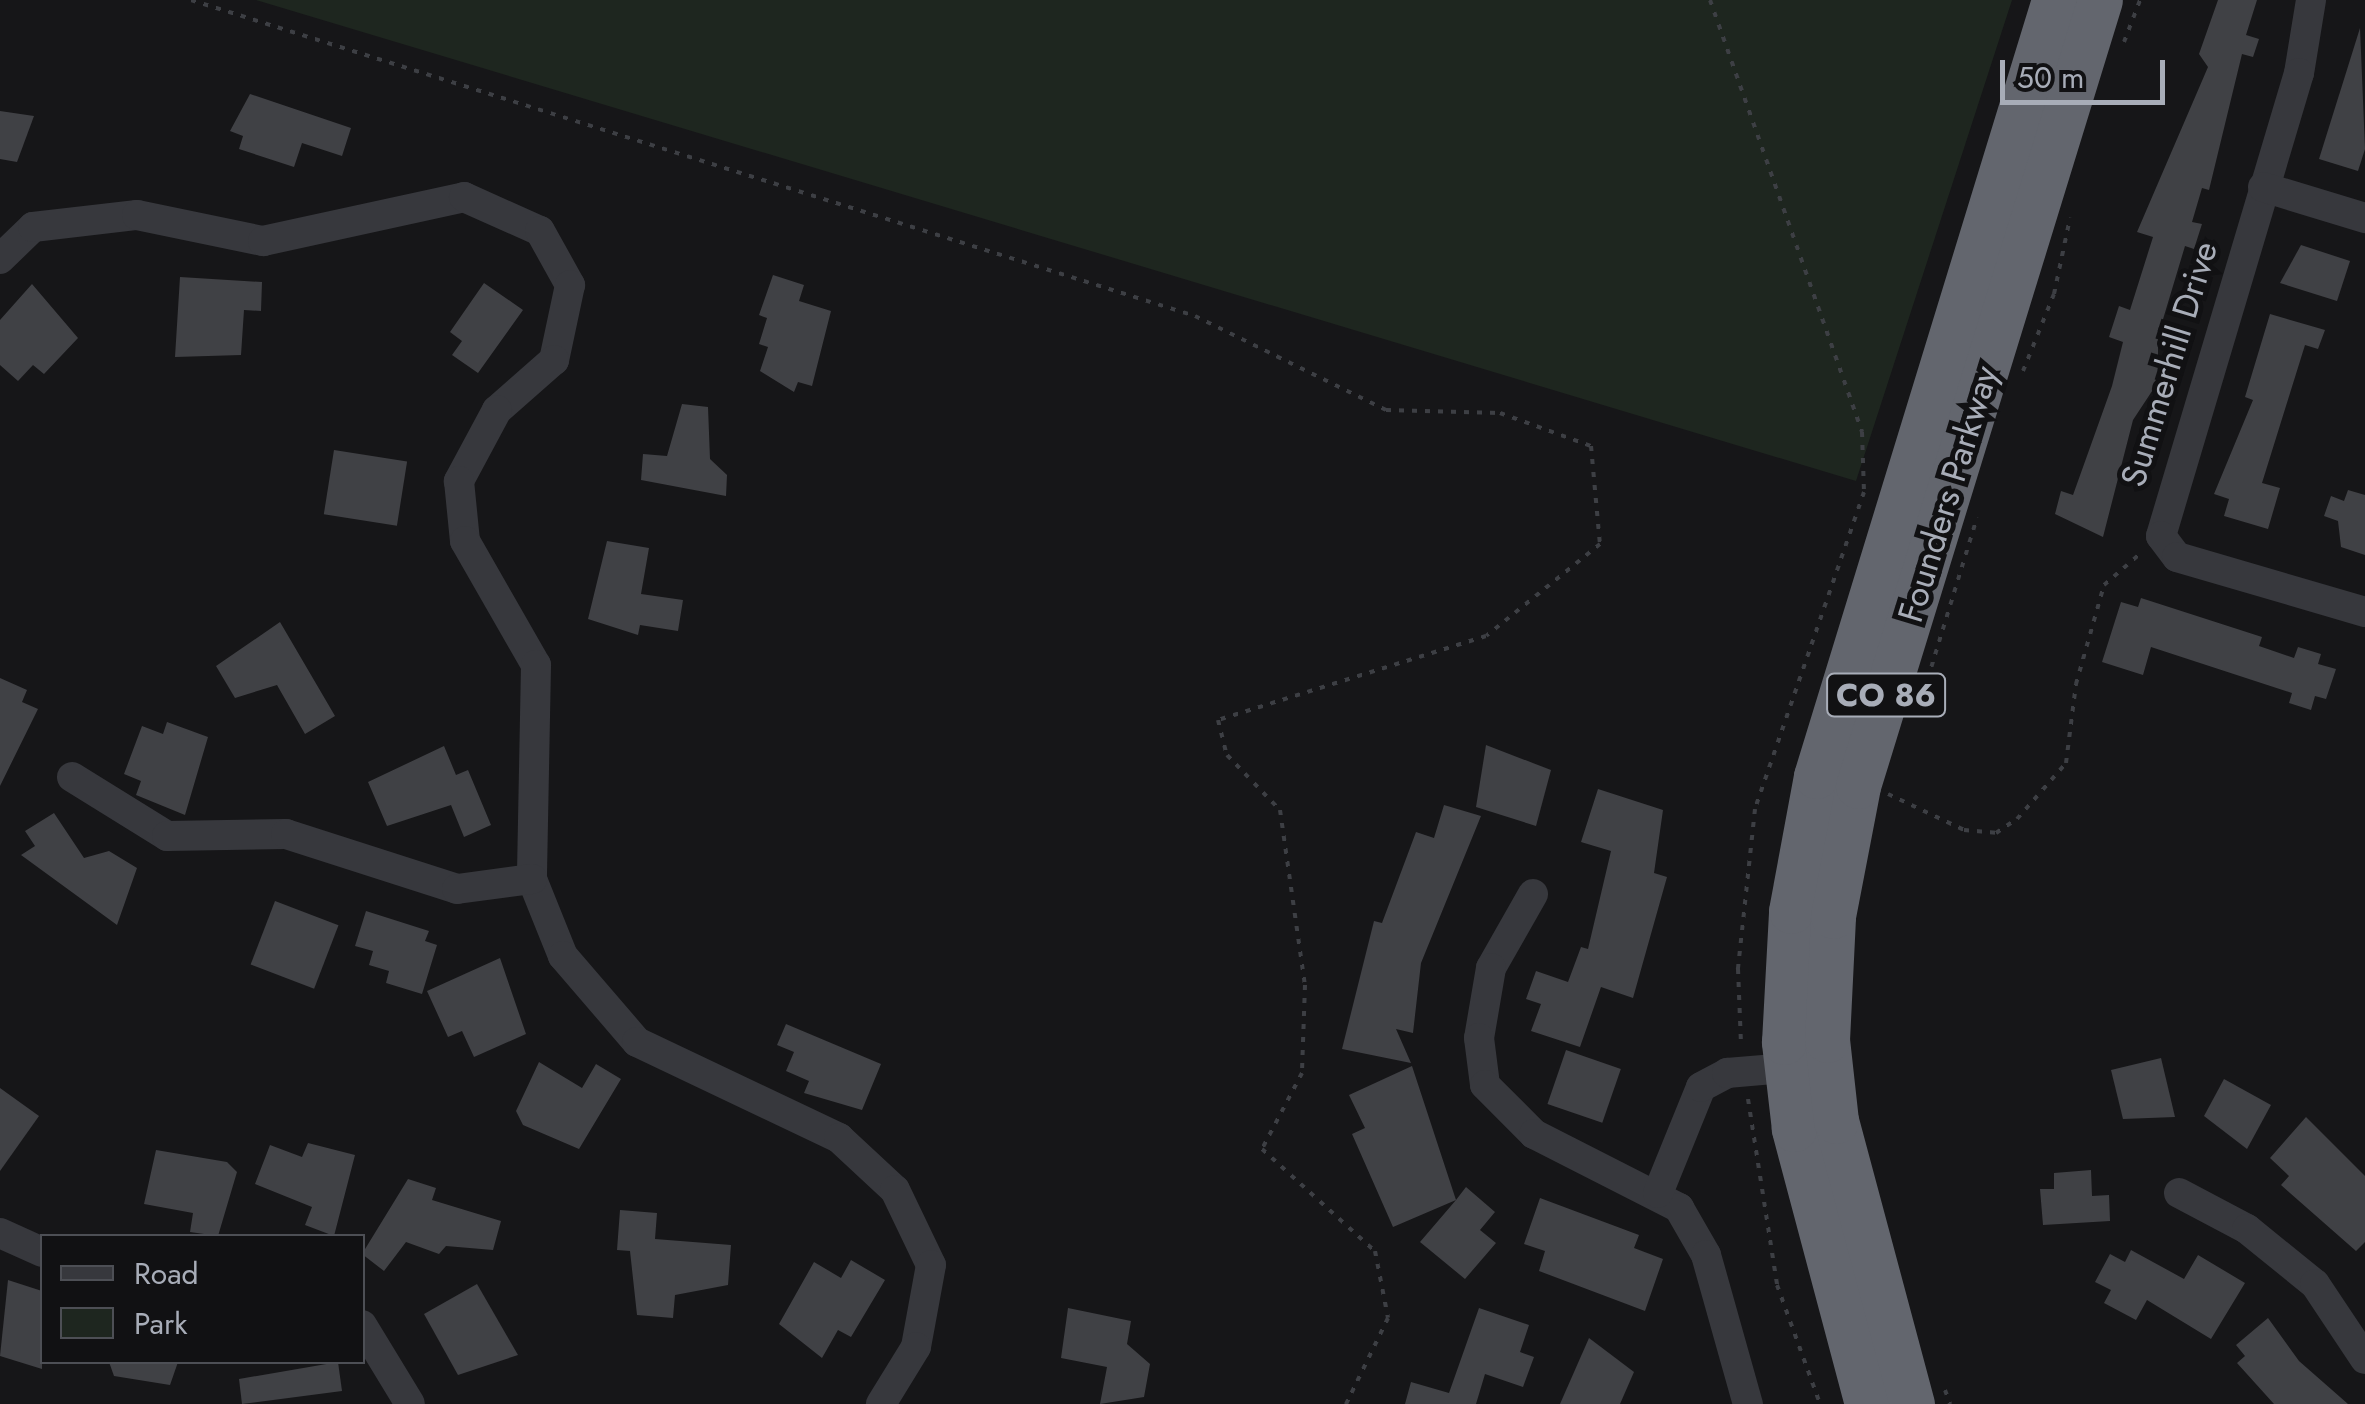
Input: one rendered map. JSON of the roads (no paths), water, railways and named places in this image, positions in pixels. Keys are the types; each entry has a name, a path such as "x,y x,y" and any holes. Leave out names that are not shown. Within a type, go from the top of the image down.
{"highway":[{"name":"Founders Parkway","path":"1868,1404 1803,1170 1786,1068 1790,911 1816,776 2054,0"},
{"name":"Founders Parkway","path":"1928,1395 1836,1121 1827,1040 1833,916 1858,786 2100,0"}],"street":[{"name":"Summerhill Drive","path":"2311,0 2263,187 2161,536 2178,557 2365,612"},
{"path":"2263,187 2365,218"},
{"path":"0,259 33,226 138,214 262,241 464,197 540,231 570,285 554,360 497,410 459,481 465,542 536,665 532,879 563,956 637,1042 839,1138 895,1190 931,1265 916,1347 881,1404"},
{"path":"72,777 168,836 264,836 355,851 457,889 532,879"},
{"path":"1533,894 1491,968 1480,1038 1485,1085 1534,1134 1658,1193 1679,1208 1706,1255 1748,1404"},
{"path":"1658,1193 1702,1087 1727,1073 1786,1068"},
{"path":"2178,1192 2247,1228 2315,1284 2365,1360"},
{"path":"0,1233 40,1251"},
{"path":"365,1330 410,1404"}]}
